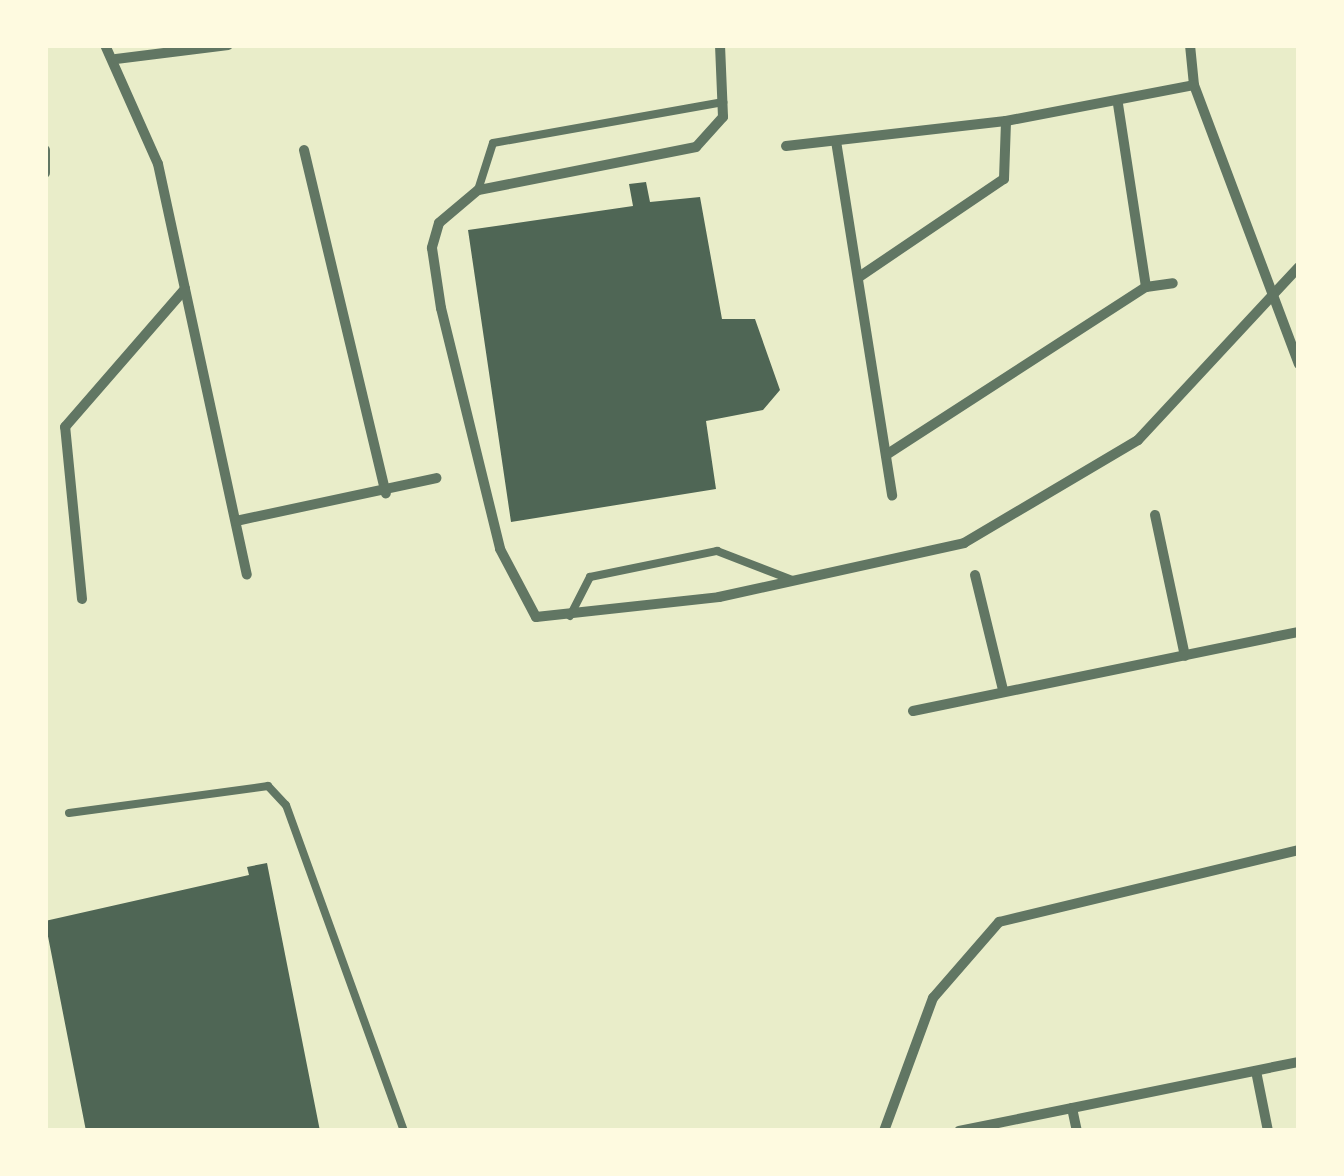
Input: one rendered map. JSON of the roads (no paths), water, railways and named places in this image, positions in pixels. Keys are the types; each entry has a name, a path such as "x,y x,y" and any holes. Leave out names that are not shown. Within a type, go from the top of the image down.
{"street":[{"path":"105,45 116,59 148,125 247,574"},
{"path":"116,59 228,45"},
{"path":"720,45 723,102 717,129 679,154 478,190 439,223 432,248 438,293 500,549 518,594 545,620 796,582 964,543 1138,440 1299,267"},
{"path":"1190,45 1194,85 1241,217 1278,290 1299,364"},
{"path":"786,146 1006,121 1118,103 1194,85"},
{"path":"1118,103 1146,287"},
{"path":"859,277 1004,179 1006,121"},
{"path":"836,141 892,496"},
{"path":"45,150 45,173"},
{"path":"304,150 386,493"},
{"path":"886,455 1146,287 1173,282"},
{"path":"82,599 65,428 185,289"},
{"path":"236,521 386,493 436,478"},
{"path":"1155,514 1186,656"},
{"path":"975,575 1003,690"},
{"path":"913,711 1299,632"},
{"path":"884,1131 933,998 999,922 1299,850"},
{"path":"959,1131 1299,1062"},
{"path":"1256,1071 1268,1131"},
{"path":"1072,1108 1077,1131"}],"lane":[{"path":"478,190 492,143 723,102"},
{"path":"570,617 590,577 716,551 796,582"},
{"path":"69,813 268,786 286,805 404,1131"}]}
